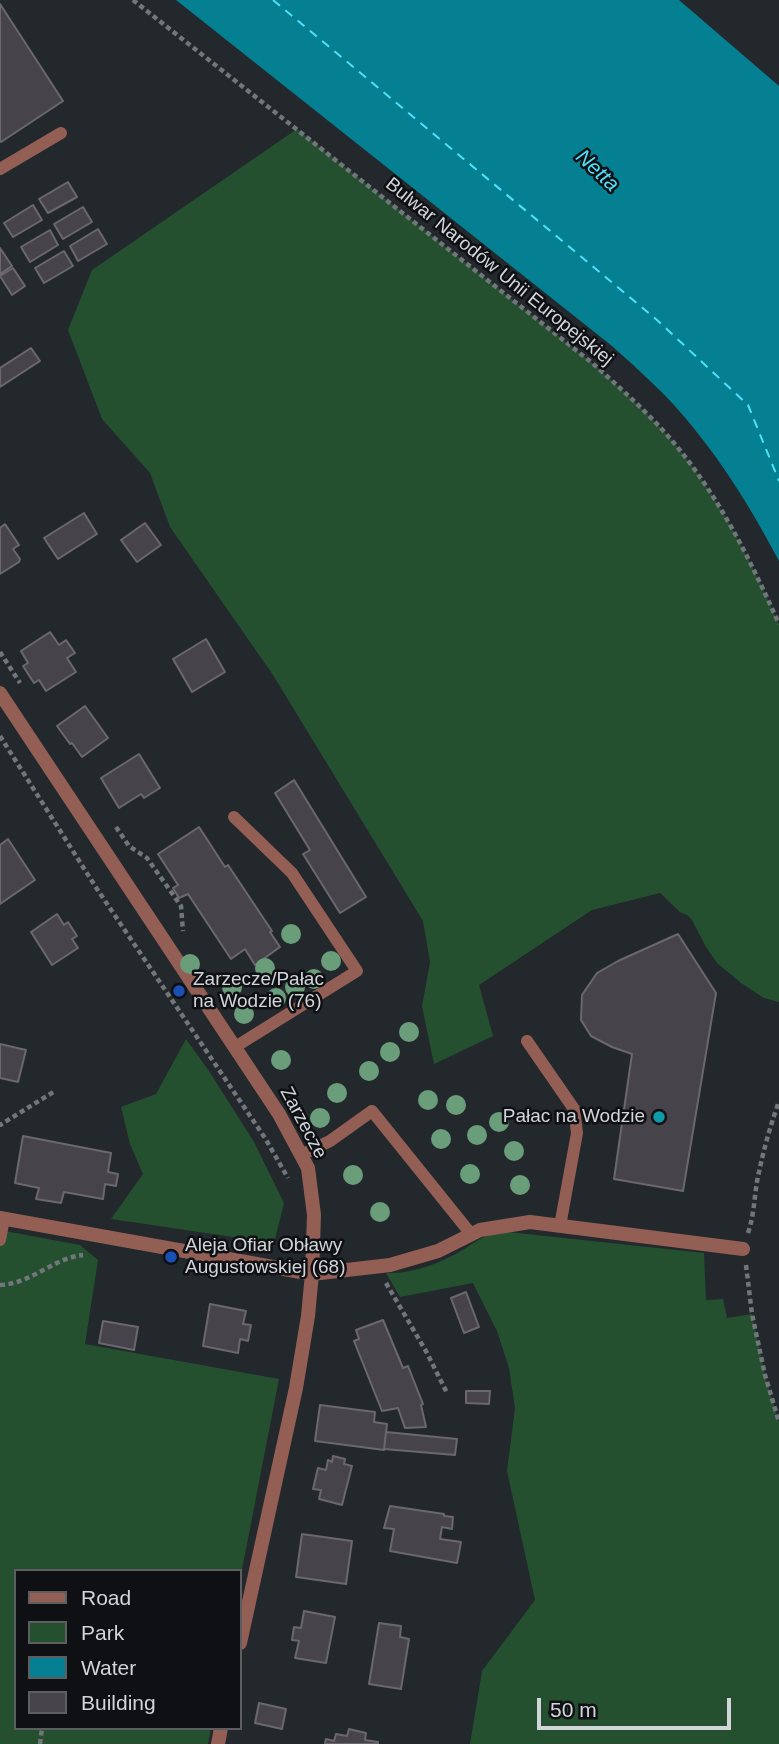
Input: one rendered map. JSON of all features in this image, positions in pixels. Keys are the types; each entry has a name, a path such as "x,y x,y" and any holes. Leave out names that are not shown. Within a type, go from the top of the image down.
{"street":[{"name":"Zarzecze","path":"0,694 279,1114 308,1168 314,1216 308,1316 296,1388 242,1634"},
{"path":"2,1218 312,1275 390,1265 438,1251 480,1230 530,1222 743,1249"}],"lane":[{"path":"0,169 61,133"},
{"path":"234,817 292,873 357,971 235,1047"},
{"path":"527,1041 574,1109 576,1133 560,1226"},
{"path":"301,1154 330,1141 372,1111 471,1234"},
{"path":"0,1240 2,1218"}],"path":[{"name":"Bulwar Narodów Unii Europejskiej","path":"133,0 559,337 636,402 696,471 726,516 755,570 779,624"},
{"path":"0,736 97,889 265,1138 291,1183"},
{"path":"0,1127 55,1091"},
{"path":"779,1101 758,1174 752,1223 743,1249 752,1314 765,1375 779,1422"},
{"path":"0,1285 13,1284 33,1276 72,1256 95,1254"},
{"path":"377,1266 395,1301 428,1353 447,1393"}],"green space":[{"path":"297,129 591,362 621,389 686,457 731,526 779,624 779,1002 764,998 717,963 692,920 660,893 592,910 479,985 493,1036 434,1064 422,1006 430,962 423,921 273,675 170,527 150,473 102,419 68,330 92,270"},
{"path":"186,1039 254,1142 284,1203 274,1243 111,1219 143,1174 130,1144 121,1107 156,1094"},
{"path":"0,1230 80,1245 98,1260 85,1344 279,1379 242,1570 14,1569 14,1730 211,1730 208,1744 0,1744"},
{"path":"495,1232 704,1253 706,1300 723,1299 727,1318 752,1314 765,1375 779,1422 779,1744 470,1744 482,1671 535,1600 507,1471 515,1408 509,1368 497,1331 473,1283 400,1297 386,1273 405,1272 434,1264"}],"water":[{"name":"Netta","path":"176,0 679,0 779,86 779,561 717,458 683,415 643,374 612,346"}],"building":[{"path":"0,4 63,101 1,142 0,141"},
{"path":"68,182 77,197 48,213 39,199"},
{"path":"33,205 42,220 13,237 4,223"},
{"path":"83,207 92,222 63,239 54,224"},
{"path":"98,229 107,244 78,261 70,246"},
{"path":"50,230 58,245 30,262 21,247"},
{"path":"0,248 12,266 0,274"},
{"path":"64,251 73,266 44,283 35,268"},
{"path":"13,268 25,286 12,295 0,276"},
{"path":"31,348 40,361 0,387 0,368"},
{"path":"84,513 97,534 58,559 44,538"},
{"path":"145,523 161,545 137,562 121,540"},
{"path":"5,524 19,545 13,549 20,559 0,574 0,528"},
{"path":"50,632 59,645 66,640 75,653 67,658 76,672 46,691 39,680 34,683 23,666 28,663 21,651"},
{"path":"206,639 225,672 192,692 173,659"},
{"path":"85,706 108,738 82,757 57,726"},
{"path":"139,754 160,788 144,798 141,794 119,808 101,778"},
{"path":"294,780 366,897 340,913 303,854 310,850 275,793"},
{"path":"199,827 225,867 228,865 280,947 255,965 245,949 231,959 188,894 179,898 173,888 178,885 158,854"},
{"path":"8,839 35,880 0,904 0,845"},
{"path":"57,914 64,925 68,922 77,936 72,939 78,948 52,965 31,932"},
{"name":"Pałac na Wodzie","path":"678,934 716,993 683,1191 614,1179 632,1054 591,1036 581,1020 582,995 597,973"},
{"path":"0,1044 26,1050 18,1082 0,1078"},
{"path":"23,1136 111,1153 108,1172 118,1174 116,1186 105,1184 103,1199 64,1192 61,1203 36,1199 39,1188 15,1183"},
{"path":"466,1292 479,1327 464,1333 451,1298"},
{"path":"210,1304 246,1311 243,1324 251,1325 248,1341 240,1339 238,1353 203,1346"},
{"path":"383,1320 403,1368 408,1366 423,1404 421,1405 426,1427 405,1428 398,1408 382,1411 354,1341 359,1339 356,1330"},
{"path":"103,1321 138,1327 134,1350 99,1343"},
{"path":"466,1391 490,1391 489,1404 466,1403"},
{"path":"320,1405 375,1412 374,1422 387,1424 384,1450 315,1441"},
{"path":"386,1432 457,1439 455,1455 384,1449"},
{"path":"333,1456 345,1459 344,1464 352,1466 342,1505 319,1499 321,1490 313,1489 318,1468 326,1470 328,1460 332,1462"},
{"path":"390,1506 453,1517 452,1529 442,1527 440,1539 461,1542 457,1563 390,1551 394,1529 384,1528"},
{"path":"302,1534 352,1541 346,1584 296,1577"},
{"path":"304,1611 335,1617 326,1663 295,1658 299,1641 292,1640 294,1627 301,1628"},
{"path":"379,1623 401,1626 400,1637 409,1639 401,1689 369,1684"},
{"path":"259,1703 286,1709 282,1729 255,1723"},
{"path":"349,1729 366,1733 365,1740 378,1744 325,1744 326,1739 334,1741 336,1734 347,1736"}],"ferry route":[{"path":"273,0 657,320 748,405 779,481"}],"place":[{"name":"Zarzecze/Pałac na Wodzie (76)","path":"179,991"},
{"name":"Pałac na Wodzie","path":"659,1117"},
{"name":"Aleja Ofiar Obławy Augustowskiej (68)","path":"171,1257"}]}
